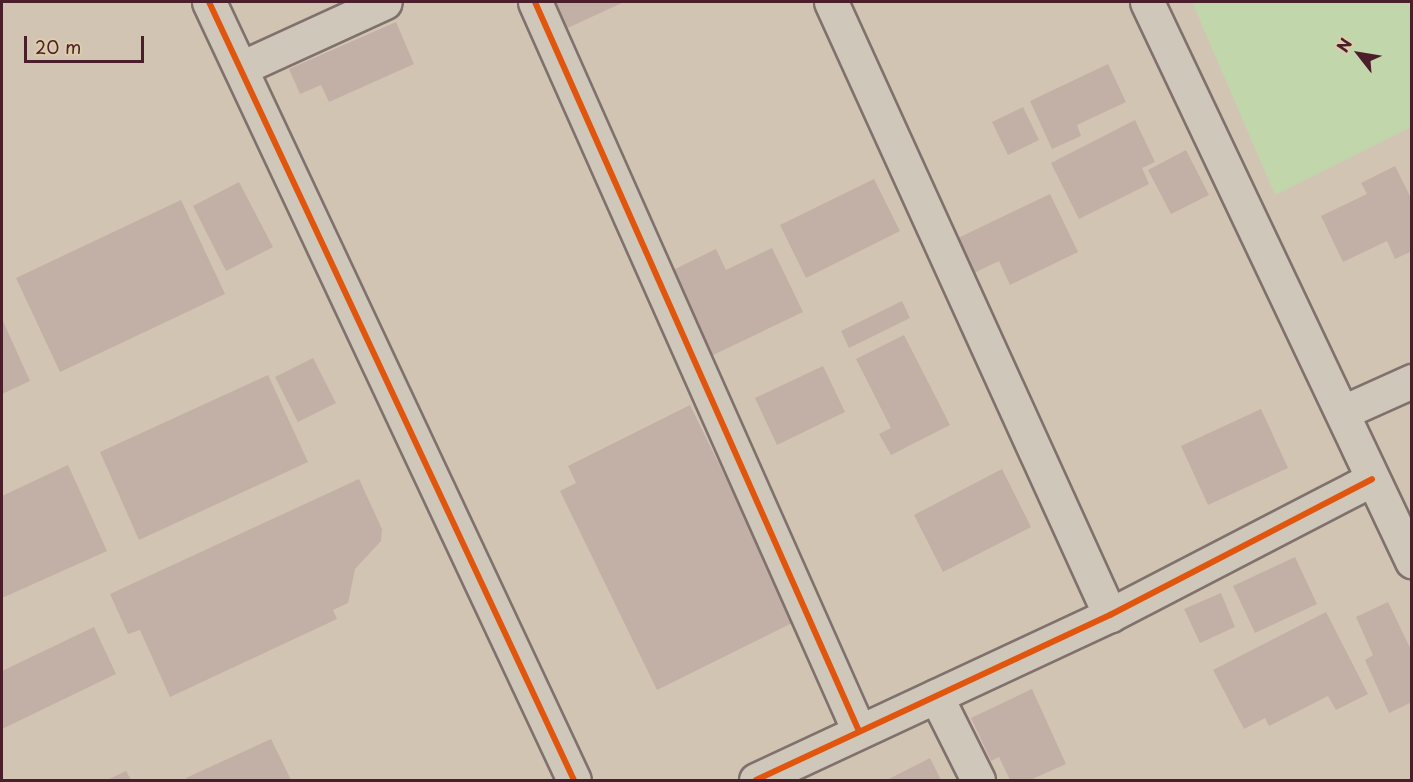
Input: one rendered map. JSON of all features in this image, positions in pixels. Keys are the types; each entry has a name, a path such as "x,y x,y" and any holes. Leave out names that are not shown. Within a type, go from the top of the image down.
{"street":[{"path":"208,2 574,780"},
{"path":"241,68 385,2"},
{"path":"535,2 859,731"},
{"path":"831,2 1110,615"},
{"path":"1147,2 1412,561"},
{"path":"1343,412 1412,381"},
{"path":"756,780 1110,615 1372,479"},
{"path":"936,696 978,780"}],"green space":[{"path":"1192,2 1411,2 1411,127 1275,195"}],"building":[{"path":"547,2 624,2 561,31"},
{"path":"396,22 414,64 329,102 321,85 300,94 289,69"},
{"path":"1108,64 1126,102 1077,125 1081,136 1052,149 1030,101"},
{"path":"1023,107 1039,140 1008,155 992,122"},
{"path":"1135,120 1155,162 1142,168 1149,184 1079,219 1051,163"},
{"path":"1186,150 1209,195 1171,214 1148,170"},
{"path":"1395,166 1412,200 1412,251 1395,259 1387,241 1343,262 1321,216 1367,194 1361,183"},
{"path":"874,179 900,231 806,278 780,225"},
{"path":"239,182 273,247 226,271 193,206"},
{"path":"1050,194 1078,252 1010,285 999,261 974,273 958,238"},
{"path":"181,200 225,294 60,372 16,278"},
{"path":"772,248 803,312 711,356 671,271 716,249 726,270"},
{"path":"902,301 910,318 849,348 841,331"},
{"path":"2,319 30,381 2,394"},
{"path":"904,335 950,425 891,455 879,434 891,428 856,359"},
{"path":"313,358 336,403 298,422 275,377"},
{"path":"823,366 845,412 777,445 755,398"},
{"path":"268,375 308,462 139,540 100,452"},
{"path":"690,405 796,621 657,690 560,491 576,483 568,466"},
{"path":"1261,409 1288,468 1208,505 1181,446"},
{"path":"68,465 107,551 2,598 2,496"},
{"path":"1002,469 1031,527 943,572 914,515"},
{"path":"359,479 382,529 381,541 355,569 348,603 333,610 337,619 170,697 140,630 128,634 110,594"},
{"path":"1295,557 1317,604 1255,633 1233,586"},
{"path":"1221,593 1235,627 1200,643 1184,609"},
{"path":"1388,602 1412,652 1412,702 1389,713 1365,660 1373,655 1356,617"},
{"path":"1326,612 1368,694 1336,710 1328,696 1269,726 1265,718 1244,729 1213,670"},
{"path":"94,627 116,674 2,729 2,671"},
{"path":"1032,689 1066,764 1030,780 1010,780 999,757 991,761 971,718"},
{"path":"271,739 291,780 187,780 186,778"},
{"path":"930,758 941,780 887,780"},
{"path":"126,771 131,780 107,780"}],"cycle path":[{"path":"209,2 574,780"},
{"path":"535,2 859,731"},
{"path":"756,780 1110,615 1372,479"}]}
